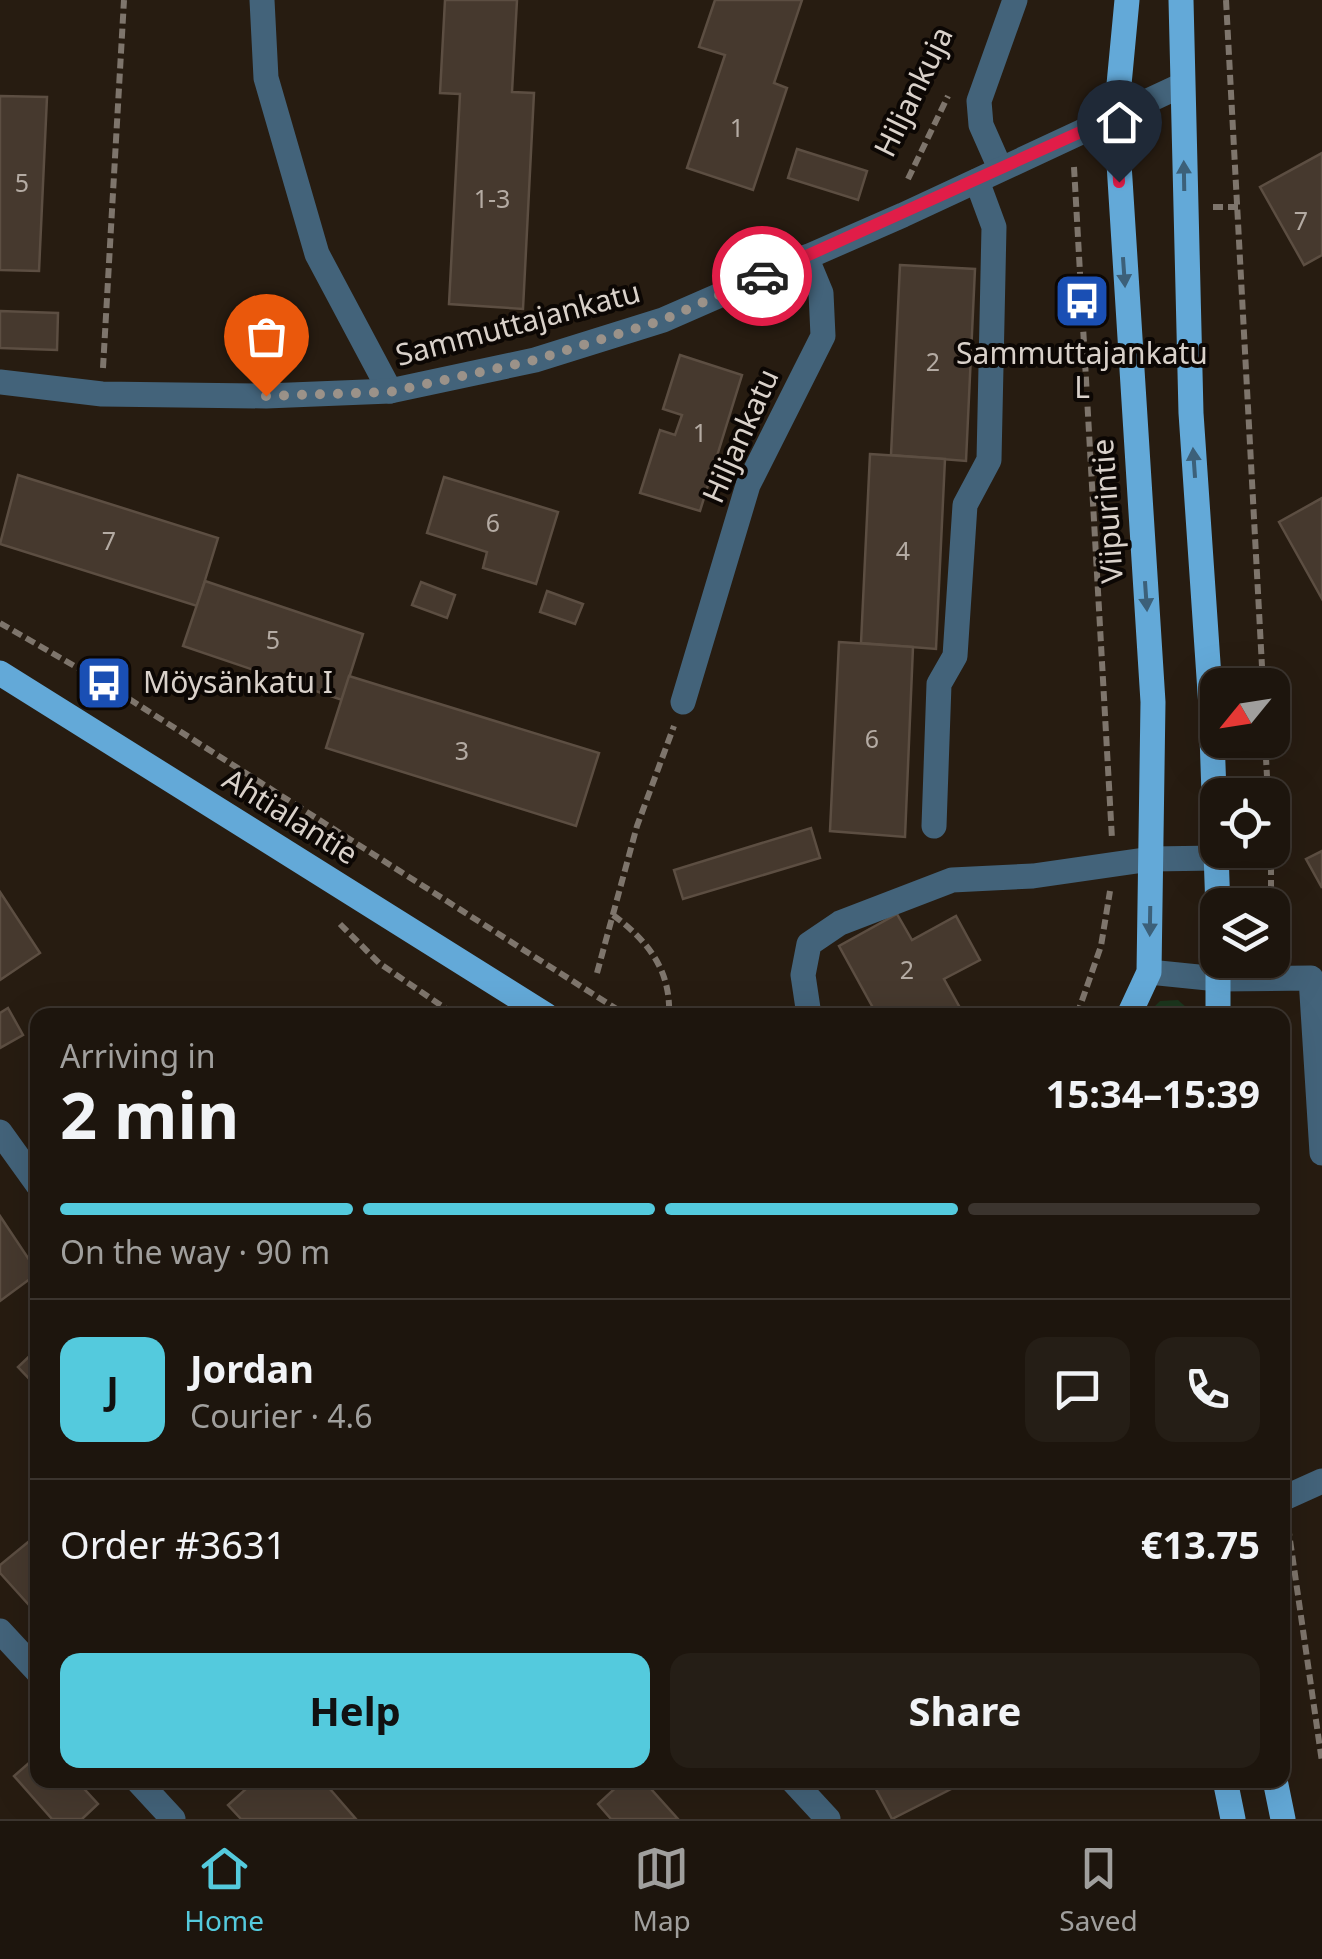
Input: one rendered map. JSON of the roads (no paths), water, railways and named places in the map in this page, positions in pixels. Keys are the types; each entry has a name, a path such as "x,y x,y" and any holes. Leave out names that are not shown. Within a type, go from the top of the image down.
{"main road":[{"name":"Viipurintie","path":"1127,0 1116,116 1152,702 1149,972 1132,1008"},
{"path":"1181,0 1191,413 1212,778"},
{"name":"Ahtialantie","path":"0,674 535,1008"},
{"path":"1218,978 1218,1008"},
{"path":"1227,1788 1233,1819"},
{"path":"1276,1788 1283,1819"}],"street":[{"path":"262,0 266,78 317,254 390,392"},
{"name":"Hiljankuja","path":"934,826 939,684 955,656 966,505 989,460 994,227 979,101 1015,0"},
{"name":"Sammuttajankatu","path":"0,382 102,394 266,396 390,392 535,360 663,320 903,215 1182,85"},
{"name":"Hiljankatu","path":"683,702 748,485 822,336 820,293 806,256"},
{"path":"808,1008 802,976 810,944 840,924 952,880 1114,867 1151,859 1200,858"},
{"path":"1149,972 1200,970"},
{"path":"1290,970 1316,970 1322,1153"},
{"path":"0,1132 30,1174"},
{"path":"1290,1496 1322,1481"},
{"path":"0,1631 30,1663"},
{"path":"144,1788 173,1819"},
{"path":"799,1788 828,1819"}],"place":[{"name":"Sammuttajankatu L","path":"1082,301"},
{"name":"Möysänkatu I","path":"104,683"}]}
